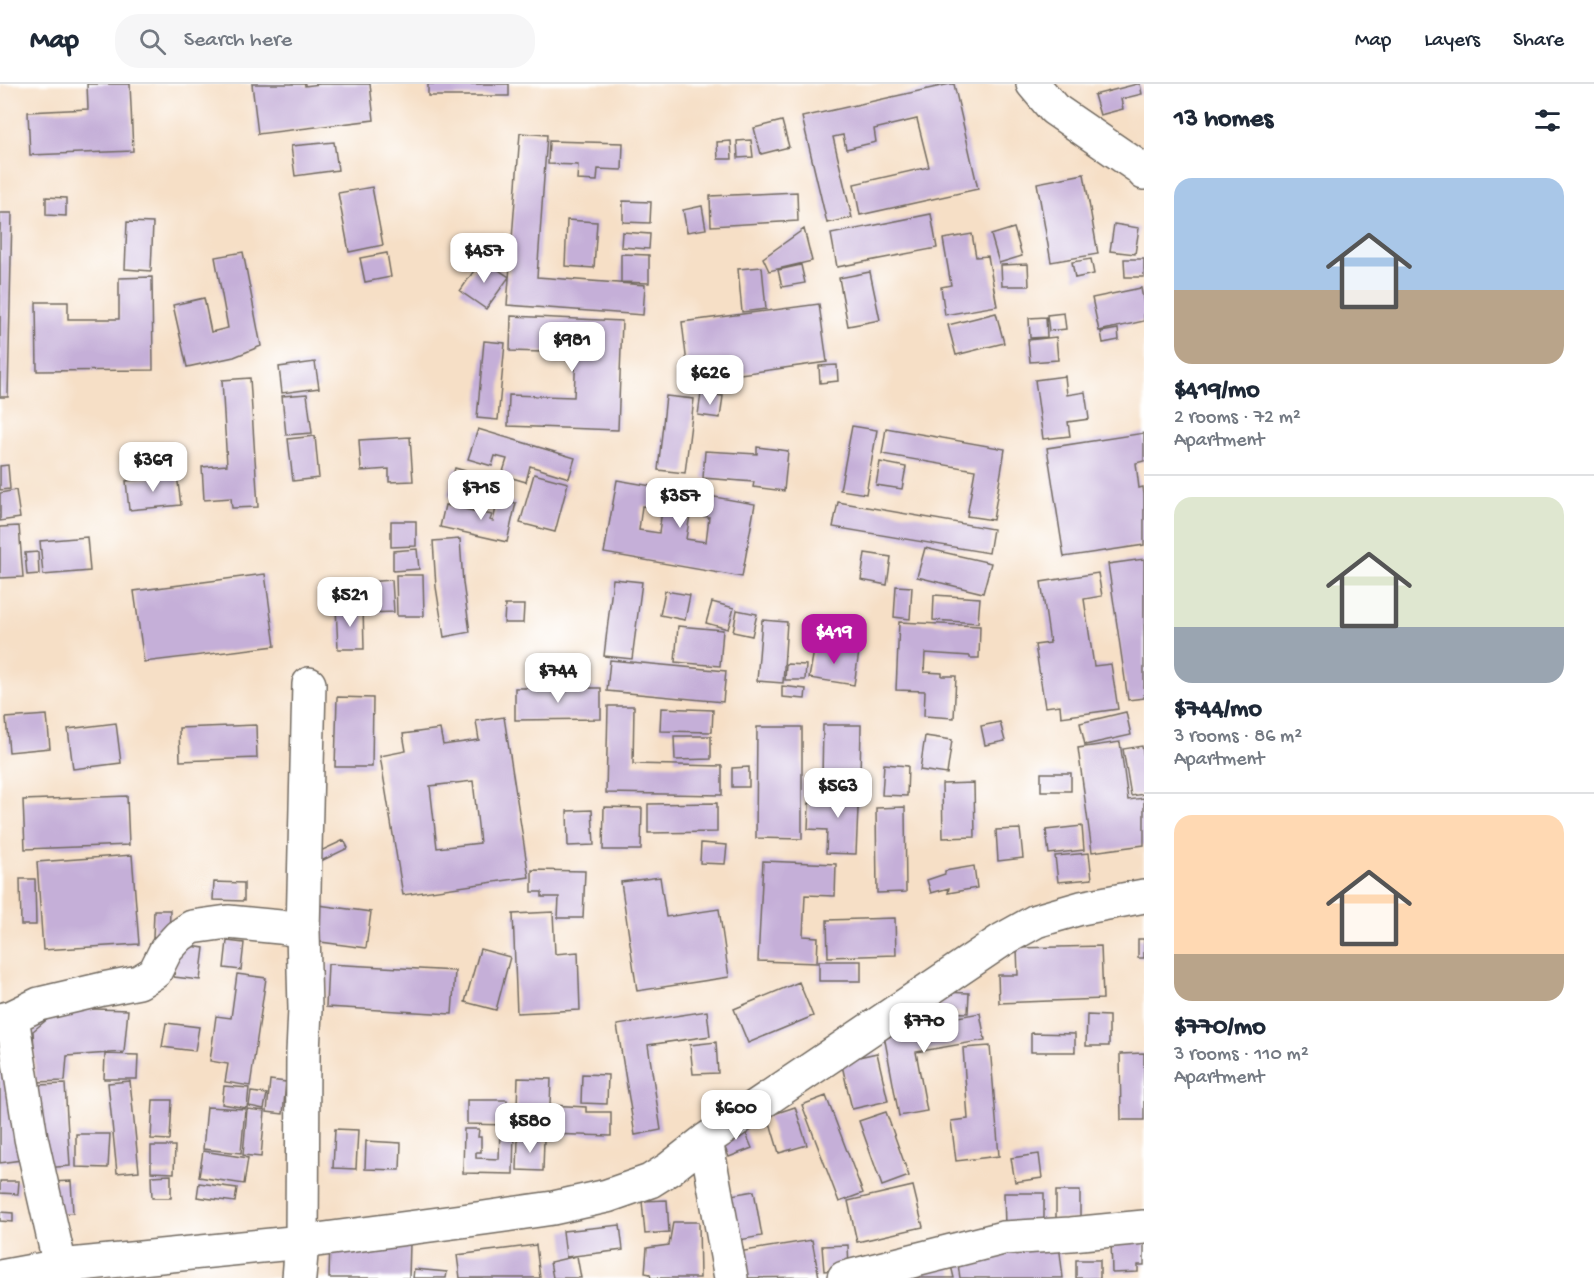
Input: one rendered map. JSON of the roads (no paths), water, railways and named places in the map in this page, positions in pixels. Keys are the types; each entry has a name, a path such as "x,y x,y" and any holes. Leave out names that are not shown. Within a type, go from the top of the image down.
{"street":[{"path":"1033,84 1054,109 1144,173"},
{"path":"299,1278 302,1242 305,1009 303,931 309,684"},
{"path":"0,1277 60,1266 302,1242 484,1218 553,1208 607,1196 650,1181 669,1169 706,1140 1002,940 1036,921 1081,908 1144,896"},
{"path":"60,1266 6,1019 39,1004 139,982 155,972 166,950 178,936 192,927 228,922 303,931"},
{"path":"706,1140 731,1278"},
{"path":"844,1278 1003,1238 1144,1227"}]}
